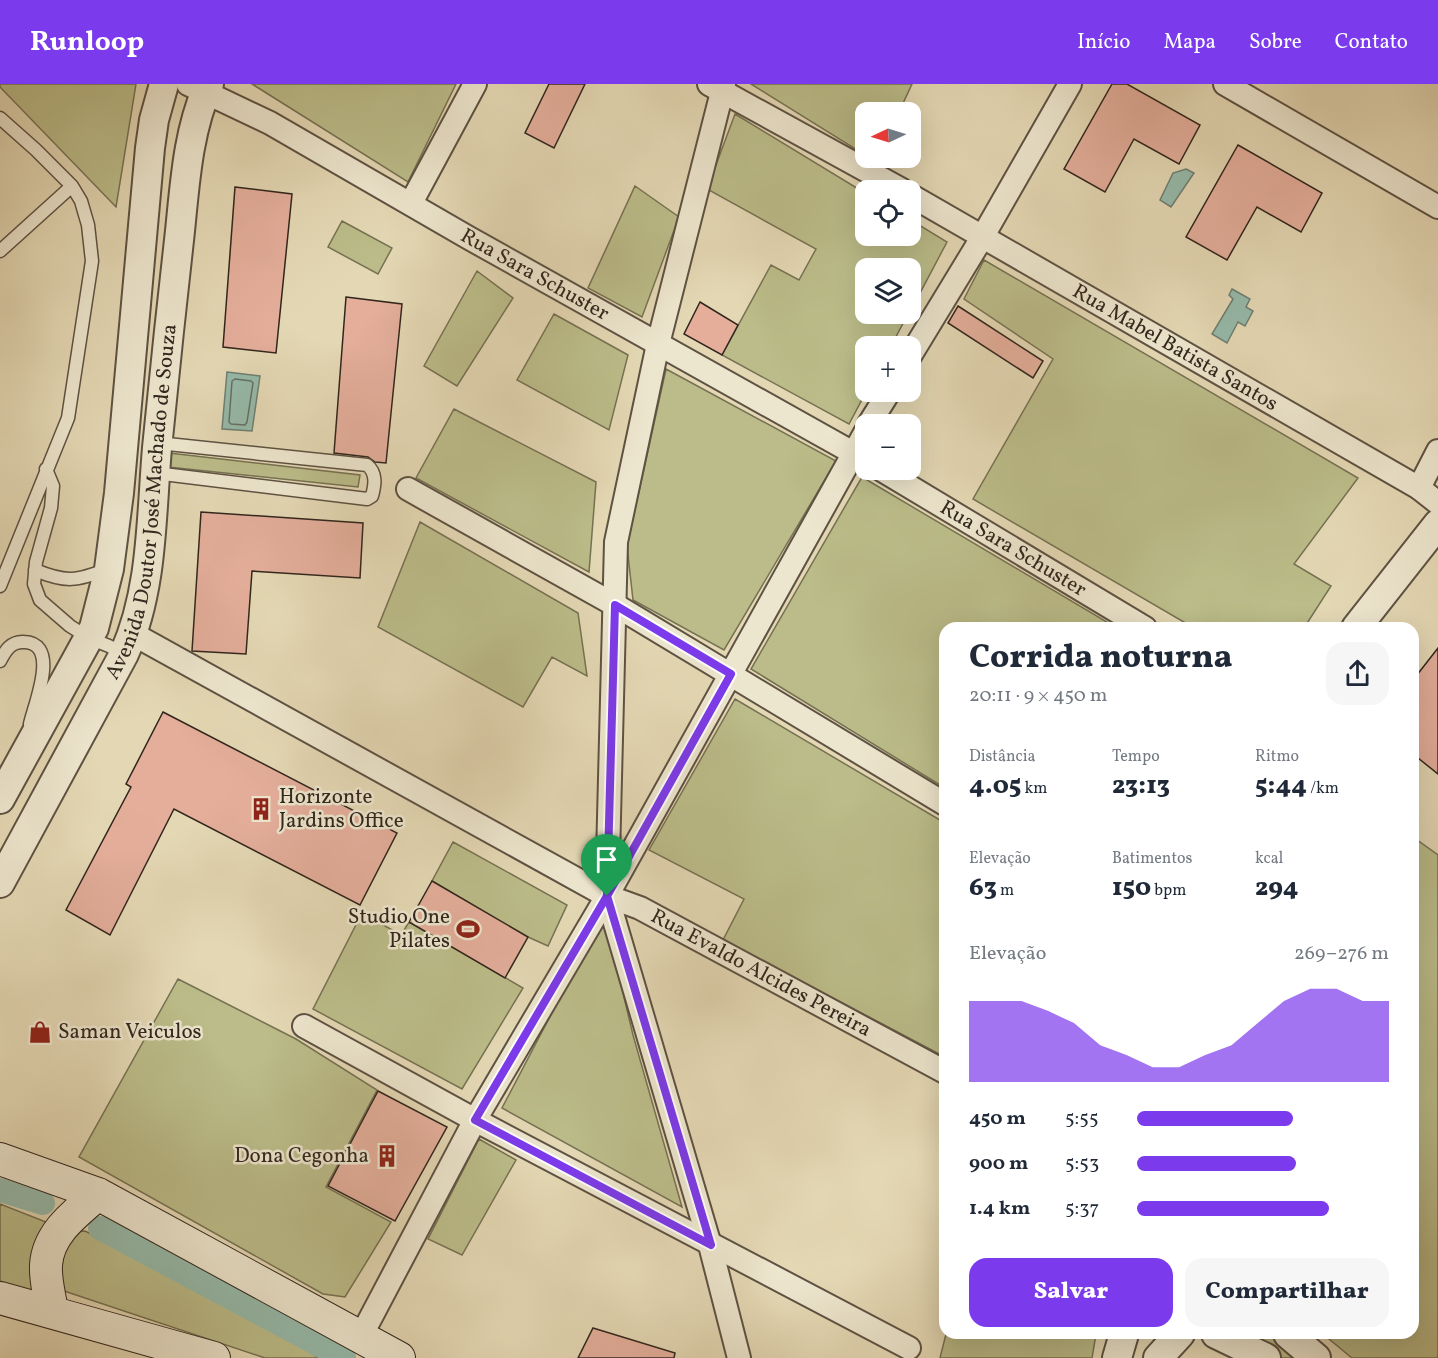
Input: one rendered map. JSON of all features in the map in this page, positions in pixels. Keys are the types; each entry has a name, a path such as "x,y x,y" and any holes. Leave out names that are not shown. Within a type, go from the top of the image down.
{"main road":[{"path":"0,1159 98,1194 399,1358"},
{"path":"52,1312 46,1275 48,1253 64,1225 98,1194"},
{"path":"0,1298 214,1358"}],"street":[{"name":"Avenida Doutor José Machado de Souza","path":"0,799 89,638 95,624 109,569 119,494 152,139 159,95 164,84"},
{"path":"411,203 475,84"},
{"path":"921,339 1070,84"},
{"path":"1225,84 1438,207"},
{"path":"739,1358 711,1245 607,896 616,542 658,344 718,86 884,180"},
{"name":"Avenida Doutor José Machado de Souza","path":"0,883 129,644 146,586 155,473 186,172 200,87"},
{"name":"Rua Sara Schuster","path":"200,87 270,123 469,238 855,454"},
{"name":"Rua Mabel Batista Santos","path":"921,201 1419,488 1438,503"},
{"path":"1419,488 1438,451"},
{"path":"360,1338 475,1120 607,896 731,674 855,463"},
{"name":"Rua Sara Schuster","path":"899,480 1135,622"},
{"path":"408,489 615,605 939,800"},
{"path":"1361,622 1438,524"},
{"name":"Rua Evaldo Alcides Pereira","path":"129,644 607,896 640,908 939,1069"},
{"path":"304,1026 475,1120 909,1348"},
{"path":"1117,1358 1123,1339"},
{"path":"1158,1358 1175,1339"},
{"path":"1226,1339 1266,1358"},
{"path":"1294,1339 1316,1358"}],"lane":[{"path":"0,118 72,186 81,201 88,225 92,261 68,418 0,586"},
{"path":"0,251 72,186"},
{"path":"155,473 368,499 372,496 375,481 372,468 367,465 158,443"},
{"path":"46,469 53,486 51,508 35,570 34,584 40,600 70,626 89,638 109,646 129,644"},
{"path":"35,570 57,579 82,579 109,569"},
{"path":"0,661 12,644 22,641 38,648 44,664 44,676 33,707 24,756"}],"green space":[{"path":"0,84 136,84 116,207 0,87"},
{"path":"252,84 456,84 408,182"},
{"path":"751,84 912,84 904,102 855,102 855,149"},
{"path":"735,114 855,187 855,246 921,246 921,226 947,242 921,291 921,258 855,258 855,324 903,324 896,336 855,336 855,402 861,402 849,424 722,355 771,265 799,280 816,249 707,189"},
{"path":"635,186 679,217 642,317 588,288"},
{"path":"342,221 392,248 378,274 328,247"},
{"path":"984,260 1358,478 1294,564 1331,586 1308,622 1184,622 973,499 1053,359 964,299"},
{"path":"477,271 513,298 457,386 424,366"},
{"path":"554,314 628,355 609,430 517,380"},
{"path":"666,369 836,461 724,650 633,600 627,546"},
{"path":"454,409 596,482 589,572 416,478"},
{"path":"169,453 360,475 358,487 168,467"},
{"path":"860,480 867,480 1107,622 939,622 939,784 751,669"},
{"path":"420,522 578,613 587,676 552,657 523,707 378,627"},
{"path":"735,699 939,819 939,1054 723,940 744,899 649,850"},
{"path":"1419,841 1438,855 1438,1358 1352,1358 1329,1339 1419,1339"},
{"path":"453,842 567,905 548,946 528,937 432,881"},
{"path":"362,913 401,935 409,922 523,988 462,1089 313,1009"},
{"path":"598,925 607,926 633,1035 682,1207 502,1108"},
{"path":"178,979 296,1039 377,1090 326,1187 391,1222 345,1297 323,1294 79,1157"},
{"path":"479,1139 516,1160 462,1255 428,1239"},
{"path":"0,1204 56,1226 33,1290 0,1281"},
{"path":"85,1231 256,1318 319,1358 265,1358 52,1287 72,1232"},
{"path":"945,1339 1095,1339 1092,1358 940,1358"},
{"path":"1242,1339 1281,1339 1303,1358 1279,1358"}],"water":[{"path":"1186,169 1194,173 1171,207 1160,200 1173,173"},
{"path":"1232,289 1250,299 1246,307 1253,311 1245,326 1238,322 1227,343 1212,334 1233,299 1229,295"},
{"path":"227,372 260,376 252,431 222,429"}],"building":[{"path":"549,84 585,84 554,148 525,133"},
{"path":"1112,84 1127,84 1200,125 1179,164 1134,139 1105,192 1064,169"},
{"path":"1238,145 1322,193 1301,232 1257,207 1227,260 1186,237"},
{"path":"235,187 292,194 276,353 223,347"},
{"path":"346,297 402,304 386,463 375,462 368,457 334,453"},
{"path":"700,302 738,325 722,355 684,334"},
{"path":"958,306 1043,361 1033,378 948,323"},
{"path":"201,512 363,523 360,578 252,571 246,654 192,651"},
{"path":"1438,648 1438,774 1419,759 1419,672"},
{"name":"Horizonte Jardins Office","path":"163,712 397,833 360,905 174,809 110,935 66,910 131,787 126,784"},
{"name":"Studio One Pilates","path":"432,881 528,937 505,978 409,922"},
{"name":"Dona Cegonha","path":"378,1091 447,1127 395,1221 328,1186"},
{"path":"593,1328 675,1353 674,1358 578,1358"}],"waterway":[{"path":"0,1190 43,1203"},
{"path":"100,1228 344,1358"}],"place":[{"name":"Horizonte Jardins Office","path":"261,809"},
{"name":"Studio One Pilates","path":"468,929"},
{"name":"Saman Veiculos","path":"40,1032"},
{"name":"Dona Cegonha","path":"387,1156"}],"route":[{"path":"607,896 475,1120 711,1245 607,896 615,605 731,674 607,896"}]}
